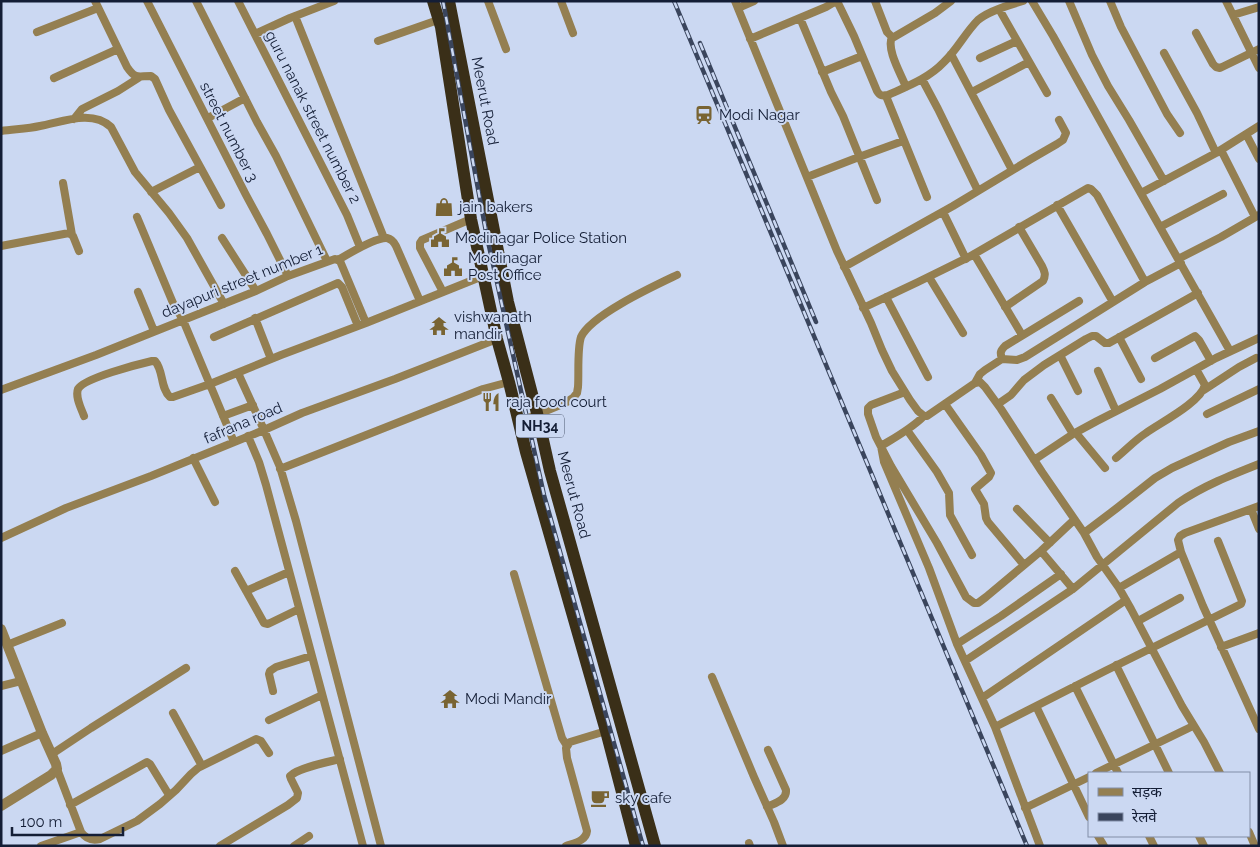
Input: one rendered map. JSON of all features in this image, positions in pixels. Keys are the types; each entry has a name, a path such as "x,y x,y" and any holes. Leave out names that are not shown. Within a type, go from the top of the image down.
{"highway":[{"name":"Meerut Road","path":"433,1 440,27 471,218 497,339 530,467 606,731 636,846"},
{"name":"Meerut Road","path":"449,1 508,302 548,461 655,846"},
{"path":"530,467 548,461"}],"street":[{"name":"street number 3","path":"147,1 288,276"},
{"name":"street number 3","path":"196,1 276,156 327,261"},
{"name":"guru nanak street number 2","path":"238,1 347,215 360,247"},
{"path":"255,34 334,1"},
{"path":"488,1 506,49"},
{"path":"561,1 572,33"},
{"path":"754,1 736,5 844,266 882,350 905,392 918,411 924,416"},
{"path":"750,39 836,1 854,36 876,91 880,95 886,96 922,79 943,63 978,20 985,15 1014,2 1023,1"},
{"path":"875,1 887,32 892,37"},
{"path":"892,37 900,35 951,1"},
{"path":"1032,1 1230,351"},
{"path":"1069,1 1092,55 1108,86 1164,181"},
{"path":"1110,1 1121,27 1180,133"},
{"path":"1226,1 1259,68"},
{"path":"37,32 96,5 132,75 140,77 152,76 154,79 221,205"},
{"path":"1233,15 1259,7"},
{"path":"999,9 1047,93"},
{"path":"295,16 384,238"},
{"path":"800,18 877,200"},
{"path":"378,41 438,20"},
{"path":"1196,33 1216,67 1220,68 1259,49"},
{"path":"892,37 890,41 891,51 906,87"},
{"path":"980,58 1017,41"},
{"path":"54,78 118,49"},
{"path":"881,446 975,382 984,370 1002,359 1017,360 1257,216 1218,151 1164,53"},
{"path":"951,54 1012,170"},
{"path":"822,72 862,56"},
{"path":"972,92 1029,62"},
{"path":"74,119 82,109 118,91 140,77"},
{"path":"922,79 978,191"},
{"path":"886,96 927,197"},
{"path":"208,118 245,98"},
{"path":"1,131 74,119 89,118 108,123 135,172 187,238 224,304"},
{"path":"844,266 943,212 1063,140 1066,133 1059,120"},
{"path":"1141,193 1259,126"},
{"path":"1246,134 1259,159"},
{"path":"807,177 903,141"},
{"path":"152,192 200,167"},
{"path":"63,183 72,234 79,251"},
{"path":"863,308 974,254 1088,188 1097,195 1145,282"},
{"path":"1160,227 1223,194"},
{"path":"1057,205 1113,302"},
{"path":"943,212 966,258"},
{"path":"137,217 234,442"},
{"path":"442,292 423,254 420,243 422,240 471,218"},
{"path":"1005,307 1043,281 1045,277 1042,266 1019,228"},
{"path":"1,246 72,234"},
{"path":"222,238 256,291"},
{"path":"338,260 360,247 388,238 393,241 420,301"},
{"path":"974,254 1022,336"},
{"name":"dayapuri street number 1","path":"1,390 96,356 256,291 288,276 335,259 340,261 366,323"},
{"path":"519,422 573,398 578,387 580,342 582,335 588,327 628,299 677,275"},
{"path":"84,416 77,395 78,391 81,385 101,376 152,360 159,366 166,392 170,397 173,397 483,276"},
{"path":"929,277 964,333"},
{"path":"214,337 338,283 342,287 358,326"},
{"path":"138,292 154,331"},
{"path":"998,404 1011,395 1031,375 1092,336 1096,336 1105,343 1109,343 1198,293"},
{"path":"886,297 928,377"},
{"path":"1002,359 1001,350 1078,301"},
{"path":"255,318 271,359"},
{"path":"1155,358 1195,336 1211,361"},
{"path":"1119,337 1141,379"},
{"path":"1034,460 1074,433 1230,351 1259,338"},
{"name":"fafrana road","path":"1,538 66,508 151,476 302,413 497,339"},
{"path":"1060,355 1078,391"},
{"path":"1116,458 1144,434 1192,402 1204,390 1256,358"},
{"path":"1196,369 1204,381 1204,390"},
{"path":"1098,371 1116,411"},
{"path":"238,372 280,469 296,521 381,846"},
{"path":"280,469 483,390 509,382"},
{"path":"975,382 980,382 985,386 998,404 1119,588 1219,772"},
{"path":"1207,414 1259,389"},
{"path":"905,392 871,405 868,408 868,414 891,466 970,600 978,603 1041,551 1074,520"},
{"path":"1051,398 1074,433 1105,468"},
{"path":"945,404 968,435 991,473 989,478 975,489 984,504 986,518 1024,565"},
{"path":"223,416 253,405"},
{"path":"907,430 937,472 949,493 950,515 972,555"},
{"path":"1084,533 1155,478 1172,468 1229,442 1259,431"},
{"path":"248,436 266,484 363,846"},
{"path":"881,446 884,462 929,568 957,644 995,727 1040,846"},
{"path":"193,458 215,502"},
{"path":"965,661 1073,589 1194,492 1259,464"},
{"path":"1259,529 1255,508 1180,536 1178,540 1181,552 1209,619 1259,729"},
{"path":"1017,509 1050,543"},
{"path":"995,727 1241,604 1242,601 1218,541"},
{"path":"1041,551 1073,589"},
{"path":"1119,588 1181,552"},
{"path":"235,571 262,622 265,624 299,609"},
{"path":"246,591 289,572"},
{"path":"514,574 562,738 567,746"},
{"path":"957,644 1061,574"},
{"path":"1138,621 1180,598"},
{"path":"982,698 1126,600"},
{"path":"7,645 62,623"},
{"path":"1,629 56,764 80,832 88,838 100,840 137,821 176,790 190,774 256,739 262,742 269,753"},
{"path":"1221,647 1259,633"},
{"path":"273,691 270,671 311,656"},
{"path":"1116,665 1169,772"},
{"path":"52,754 186,668"},
{"path":"712,677 783,846"},
{"path":"1,686 21,680"},
{"path":"1075,686 1117,772"},
{"path":"269,720 322,695"},
{"path":"1036,706 1088,815"},
{"path":"173,713 202,766"},
{"path":"1098,772 1193,726"},
{"path":"566,846 583,839 587,831 565,750 570,742 606,731"},
{"path":"1,751 42,733"},
{"path":"767,807 781,800 786,794 786,790 768,750"},
{"path":"220,846 297,798 298,793 290,776 293,773 340,759"},
{"path":"70,805 147,762 169,795"},
{"path":"1,806 51,775 56,768"},
{"path":"1025,808 1088,778"},
{"path":"41,846 80,832"},
{"path":"294,846 310,836"},
{"path":"1254,846 1259,844"}],"railway":[{"path":"443,1 487,237 544,495 643,846"},
{"path":"674,1 1027,846"},
{"path":"700,43 816,322"}],"place":[{"name":"Modi Nagar","path":"704,115"},
{"name":"jain bakers","path":"444,207"},
{"name":"Modinagar Police Station","path":"440,238"},
{"name":"Modinagar Post Office","path":"453,267"},
{"name":"vishwanath mandir","path":"439,326"},
{"name":"raja food court","path":"491,402"},
{"name":"Modi Mandir","path":"450,699"},
{"name":"sky cafe","path":"600,798"}]}
